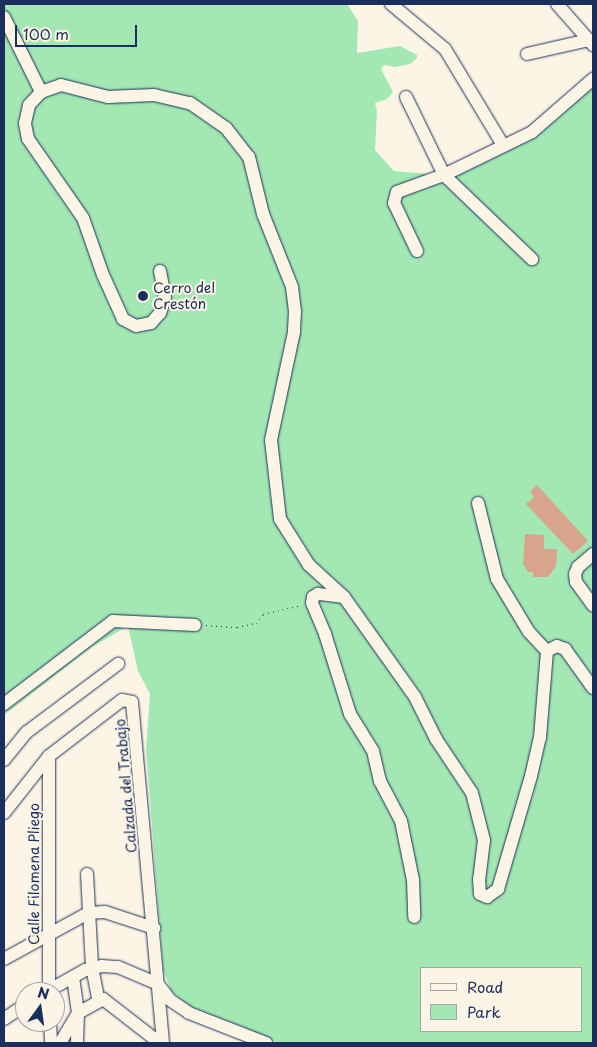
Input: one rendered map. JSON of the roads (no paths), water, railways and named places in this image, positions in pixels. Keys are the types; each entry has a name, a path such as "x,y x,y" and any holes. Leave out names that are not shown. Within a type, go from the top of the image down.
{"street":[{"path":"391,4 444,49 503,145"},
{"path":"557,4 591,42"},
{"path":"4,18 41,92"},
{"path":"527,54 591,42"},
{"path":"417,251 393,197 397,192 444,175 532,132 593,80"},
{"path":"160,271 164,297 160,313 151,323 136,326 122,319 103,275 83,218 28,139 25,123 29,105 41,92 61,85 108,96 154,95 190,103 226,128 249,157 263,214 292,287 295,311 294,332 271,440 280,519 309,565 344,597 415,697 436,739 472,793 484,840 478,888 480,894 488,897 498,889 506,866 535,757 547,651 529,632 496,579 478,504"},
{"path":"406,97 444,175 532,259"},
{"path":"593,554 578,566 576,582 593,605"},
{"path":"344,597 318,594 313,597 312,603 325,634 350,714 373,751 380,781 401,821 413,880 414,916"},
{"path":"4,704 113,621 195,625"},
{"path":"547,651 557,646 565,649 593,688"},
{"path":"4,760 27,732 118,664"},
{"name":"Calzada del Trabajo","path":"4,814 49,756 122,700 132,702 154,928 162,1043"},
{"name":"Calle Filomena Pliego","path":"48,982 49,756"},
{"path":"87,874 92,967 98,1000"},
{"path":"4,959 88,913 105,912 154,928"},
{"path":"65,982 92,967 118,967 158,984 170,1000 189,1013 266,1043"},
{"path":"73,977 78,1013 76,1043"},
{"path":"60,1043 78,1013 98,1000 108,1001 162,1043"},
{"path":"4,1019 15,1012"}],"place":[{"name":"Cerro del Crestón","path":"143,296"}]}
